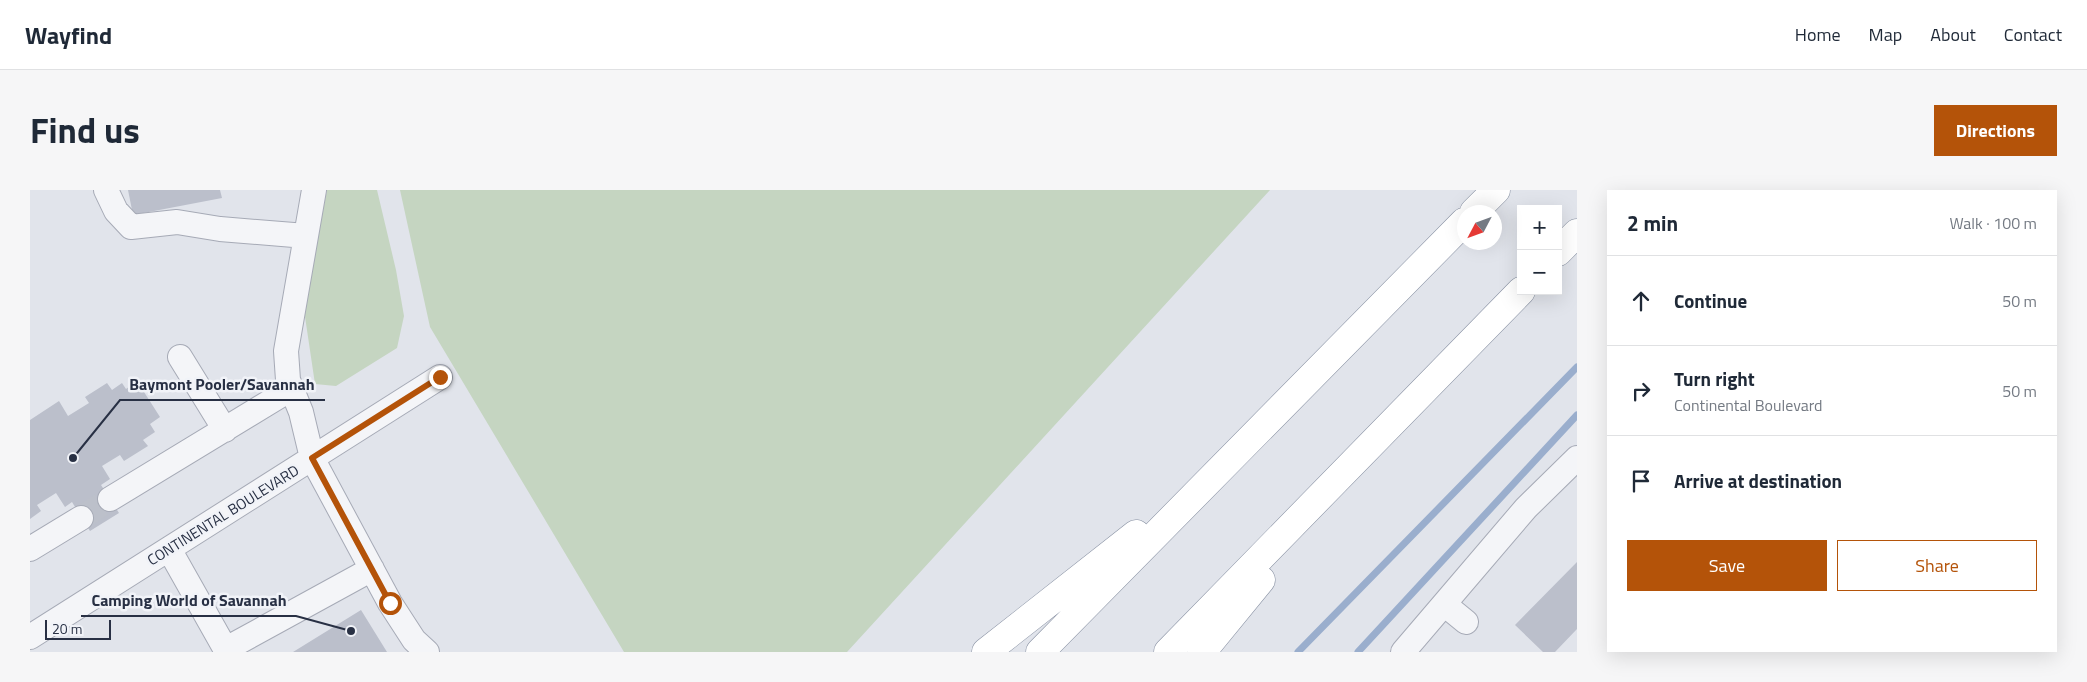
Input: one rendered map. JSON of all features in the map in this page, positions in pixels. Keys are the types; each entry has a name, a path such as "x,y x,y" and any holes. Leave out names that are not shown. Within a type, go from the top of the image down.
{"highway":[{"path":"1481,205 1496,190"},
{"path":"1040,652 1457,229"},
{"path":"1560,250 1577,233"},
{"path":"1168,652 1517,295"},
{"path":"1202,652 1377,438"},
{"path":"986,652 1222,466"}],"street":[{"path":"106,190 116,211 131,227 177,222 220,229 306,236"},
{"path":"314,190 286,351 288,380 301,412 312,458 390,603 414,640 427,652"},
{"path":"180,357 225,430"},
{"name":"CONTINENTAL BOULEVARD","path":"30,637 440,377"},
{"path":"110,499 291,389"},
{"path":"1403,652 1526,508 1577,458"},
{"path":"30,549 81,518"},
{"path":"169,549 227,650 372,569"},
{"path":"1444,604 1466,622"}],"green space":[{"path":"327,190 377,190 396,270 404,316 397,348 336,386 315,384 304,310"},
{"path":"400,190 1270,190 847,652 624,652 430,327"}],"building":[{"path":"128,190 220,190 222,198 133,215"},
{"path":"137,381 160,417 150,424 155,432 143,440 148,446 124,461 120,455 102,466 110,479 101,485 119,513 90,531 72,502 65,507 56,493 37,505 41,511 30,519 30,420 59,401 68,416 89,403 85,397 107,383 112,390 122,383 126,389"},
{"path":"1577,562 1577,629 1555,652 1543,652 1515,625"},
{"path":"361,610 387,652 293,652"}],"waterway":[{"path":"1298,652 1577,367"},
{"path":"1358,652 1577,415"}],"tunnel":[{"path":"81,518 110,499"}],"place":[{"name":"Baymont Pooler/Savannah","path":"73,458"},
{"name":"Camping World of Savannah","path":"351,631"}],"route":[{"path":"390,603 312,458 440,377"}]}
